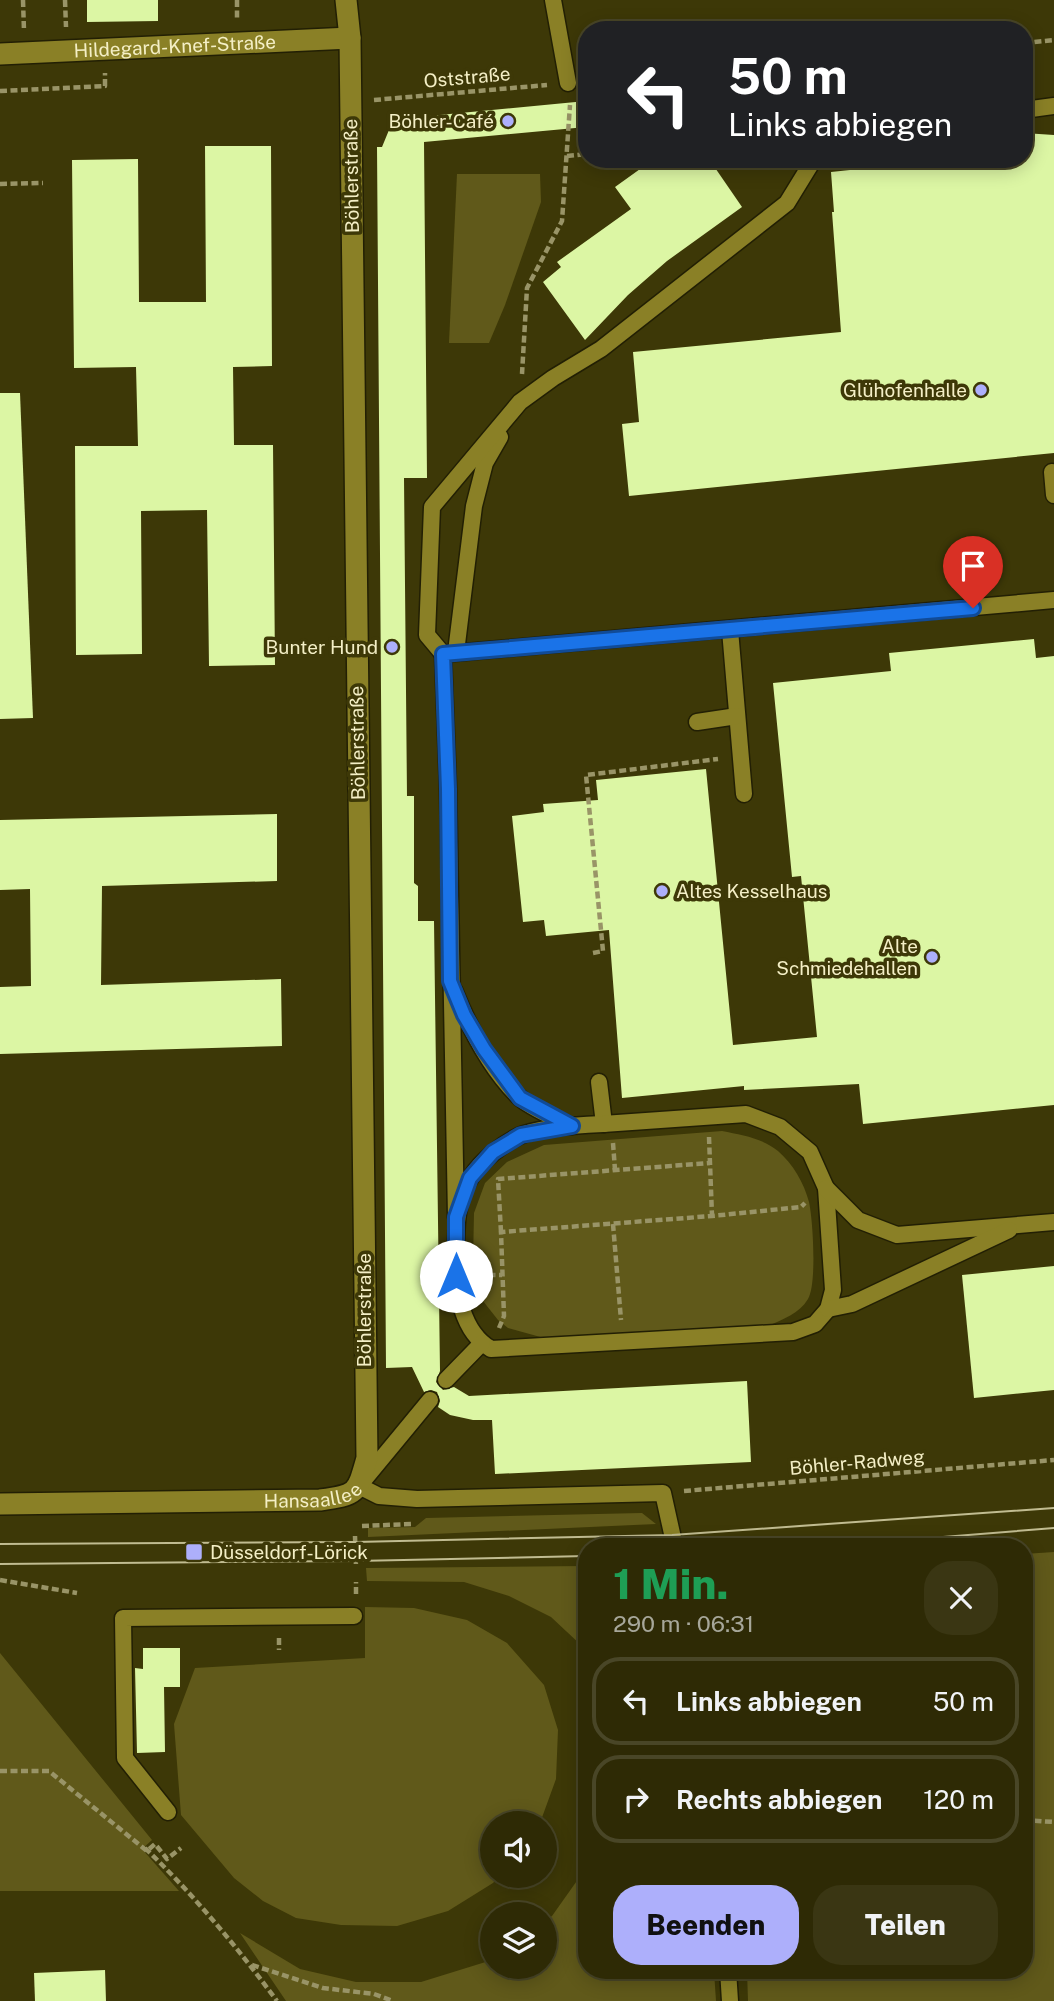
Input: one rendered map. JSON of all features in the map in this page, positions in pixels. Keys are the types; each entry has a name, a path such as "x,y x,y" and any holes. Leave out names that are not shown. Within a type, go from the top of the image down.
{"street":[{"name":"Böhlerstraße","path":"346,0 350,38 367,1458 359,1486"},
{"name":"Hildegard-Knef-Straße","path":"0,54 350,38"},
{"name":"Hansaallee","path":"0,1504 320,1500 347,1497 359,1486"}],"lane":[{"path":"553,0 568,83"},
{"path":"1033,109 1054,106"},
{"path":"808,168 787,203 601,349 520,402 432,507 428,635 449,653 1054,600"},
{"path":"487,1346 469,1326 459,1296 456,1276 450,981 449,653 474,506 485,463 520,402"},
{"path":"1052,472 1054,495"},
{"path":"730,630 744,794"},
{"path":"697,722 737,716"},
{"path":"450,981 464,1015 484,1049 520,1098 572,1126"},
{"path":"599,1082 604,1124"},
{"path":"446,1380 487,1346 622,1342 793,1332 815,1324 828,1309 833,1290 826,1188 810,1152 780,1127 746,1115 572,1126 521,1135 493,1152 470,1178 456,1217"},
{"path":"826,1188 858,1220 897,1235 1054,1222"},
{"path":"828,1309 852,1304 1017,1226"},
{"path":"359,1486 430,1400"},
{"name":"Hansaallee","path":"359,1486 379,1496 417,1499 663,1493"},
{"path":"663,1493 674,1538"},
{"path":"168,1812 125,1758 123,1618 354,1616"},
{"path":"729,1979 730,2001"}],"path":[{"path":"1033,42 1054,40"},
{"path":"0,91 105,86 104,50"},
{"name":"Oststraße","path":"350,102 568,83"},
{"path":"520,402 527,288 562,221 570,103 568,83"},
{"path":"567,156 578,154"},
{"path":"0,184 43,183"},
{"path":"593,953 604,951 586,775 741,757"},
{"path":"708,1117 712,1216"},
{"path":"487,1346 504,1316 498,1180 710,1163"},
{"path":"501,1232 801,1207 826,1188"},
{"path":"613,1224 622,1342"},
{"path":"466,1276 502,1275"},
{"name":"Böhler-Radweg","path":"663,1493 1054,1460"},
{"path":"355,1536 356,1566"},
{"path":"0,1580 77,1593"},
{"path":"356,1582 356,1594"},
{"path":"0,1771 49,1771 147,1850"},
{"path":"1033,1821 1054,1822"},
{"path":"139,1843 177,1880 251,1965 277,2001"},
{"path":"147,1850 155,1844 167,1859 181,1848"},
{"path":"251,1965 323,1989 374,1993 393,2001"}],"shaded area":[{"path":"457,174 540,174 541,202 489,343 449,343"},
{"path":"722,1131 765,1143 778,1151 797,1174 804,1188 812,1223 813,1280 808,1299 795,1312 768,1326 544,1338 508,1328 483,1301 473,1262 474,1213 485,1183 507,1162 544,1145"},
{"path":"642,1513 656,1524 368,1537 368,1528 415,1527 426,1518"},
{"path":"1054,1552 1054,2001 748,2001 747,1979 1033,1979 1033,1553"},
{"path":"578,1566 578,1642 551,1617 509,1596 464,1582 367,1581 366,1568"},
{"path":"365,1607 414,1608 467,1620 507,1643 544,1685 558,1730 556,1779 544,1811 480,1811 480,1888 485,1888 448,1911 397,1926 341,1925 296,1918 263,1901 234,1878 181,1815 174,1724 195,1668 365,1658"},
{"path":"0,1653 152,1840 142,1849 179,1891 0,1891"},
{"path":"578,1879 578,1979 715,1979 716,2001 286,2001 240,1933 300,1969 356,1982 421,1982 480,1964 480,1979 557,1979 557,1909"}],"building":[{"path":"87,0 158,0 158,21 87,22"},
{"path":"578,102 578,128 424,142 427,478 404,478 407,796 414,796 414,883 418,886 418,921 434,921 440,1371 436,1382 443,1390 454,1387 469,1396 747,1381 751,1462 495,1474 492,1420 473,1420 450,1415 438,1407 440,1401 437,1392 424,1392 412,1367 386,1368 377,147 382,147 389,130 408,118"},
{"path":"1033,134 1054,135 1054,453 629,496 622,424 639,422 633,352 841,332 831,172 869,168 1033,168"},
{"path":"205,146 271,146 272,366 233,367 234,445 273,445 275,665 209,666 207,510 141,511 142,654 76,655 75,446 138,446 136,367 74,368 72,160 138,159 139,302 206,302"},
{"path":"641,168 715,168 742,207 667,261 628,295 585,340 543,282 561,267 557,262 631,209 615,187"},
{"path":"0,393 20,393 33,718 0,719"},
{"name":"Alte Schmiedehallen","path":"1034,639 1036,658 1054,656 1054,1105 863,1124 859,1084 744,1090 744,1086 622,1098 609,930 546,936 544,920 523,922 512,816 544,812 543,804 598,800 596,780 706,769 733,1045 817,1037 801,876 792,877 773,683 891,671 889,653"},
{"path":"277,814 277,881 102,886 101,985 281,979 282,1046 0,1054 0,987 31,986 30,889 0,890 0,820"},
{"path":"1054,1266 1054,1390 974,1398 962,1275"},
{"path":"143,1648 180,1648 180,1687 164,1687 165,1752 137,1753 135,1668 143,1669"},
{"path":"105,1970 106,2001 35,2001 34,1973"}],"tram line":[{"path":"0,1544 355,1542 672,1535 1054,1508"},
{"path":"930,1538 1054,1528"},
{"path":"0,1564 578,1556"}],"place":[{"name":"Böhler-Café","path":"508,121"},
{"name":"Glühofenhalle","path":"981,390"},
{"name":"Bunter Hund","path":"392,647"},
{"name":"Altes Kesselhaus","path":"662,891"},
{"name":"Alte Schmiedehallen","path":"932,957"},
{"name":"Düsseldorf-Lörick","path":"194,1552"}],"route":[{"path":"456,1276 456,1217 470,1178 493,1152 521,1135 572,1126 520,1098 484,1049 464,1015 450,981 448,789 443,654 973,608"}]}
